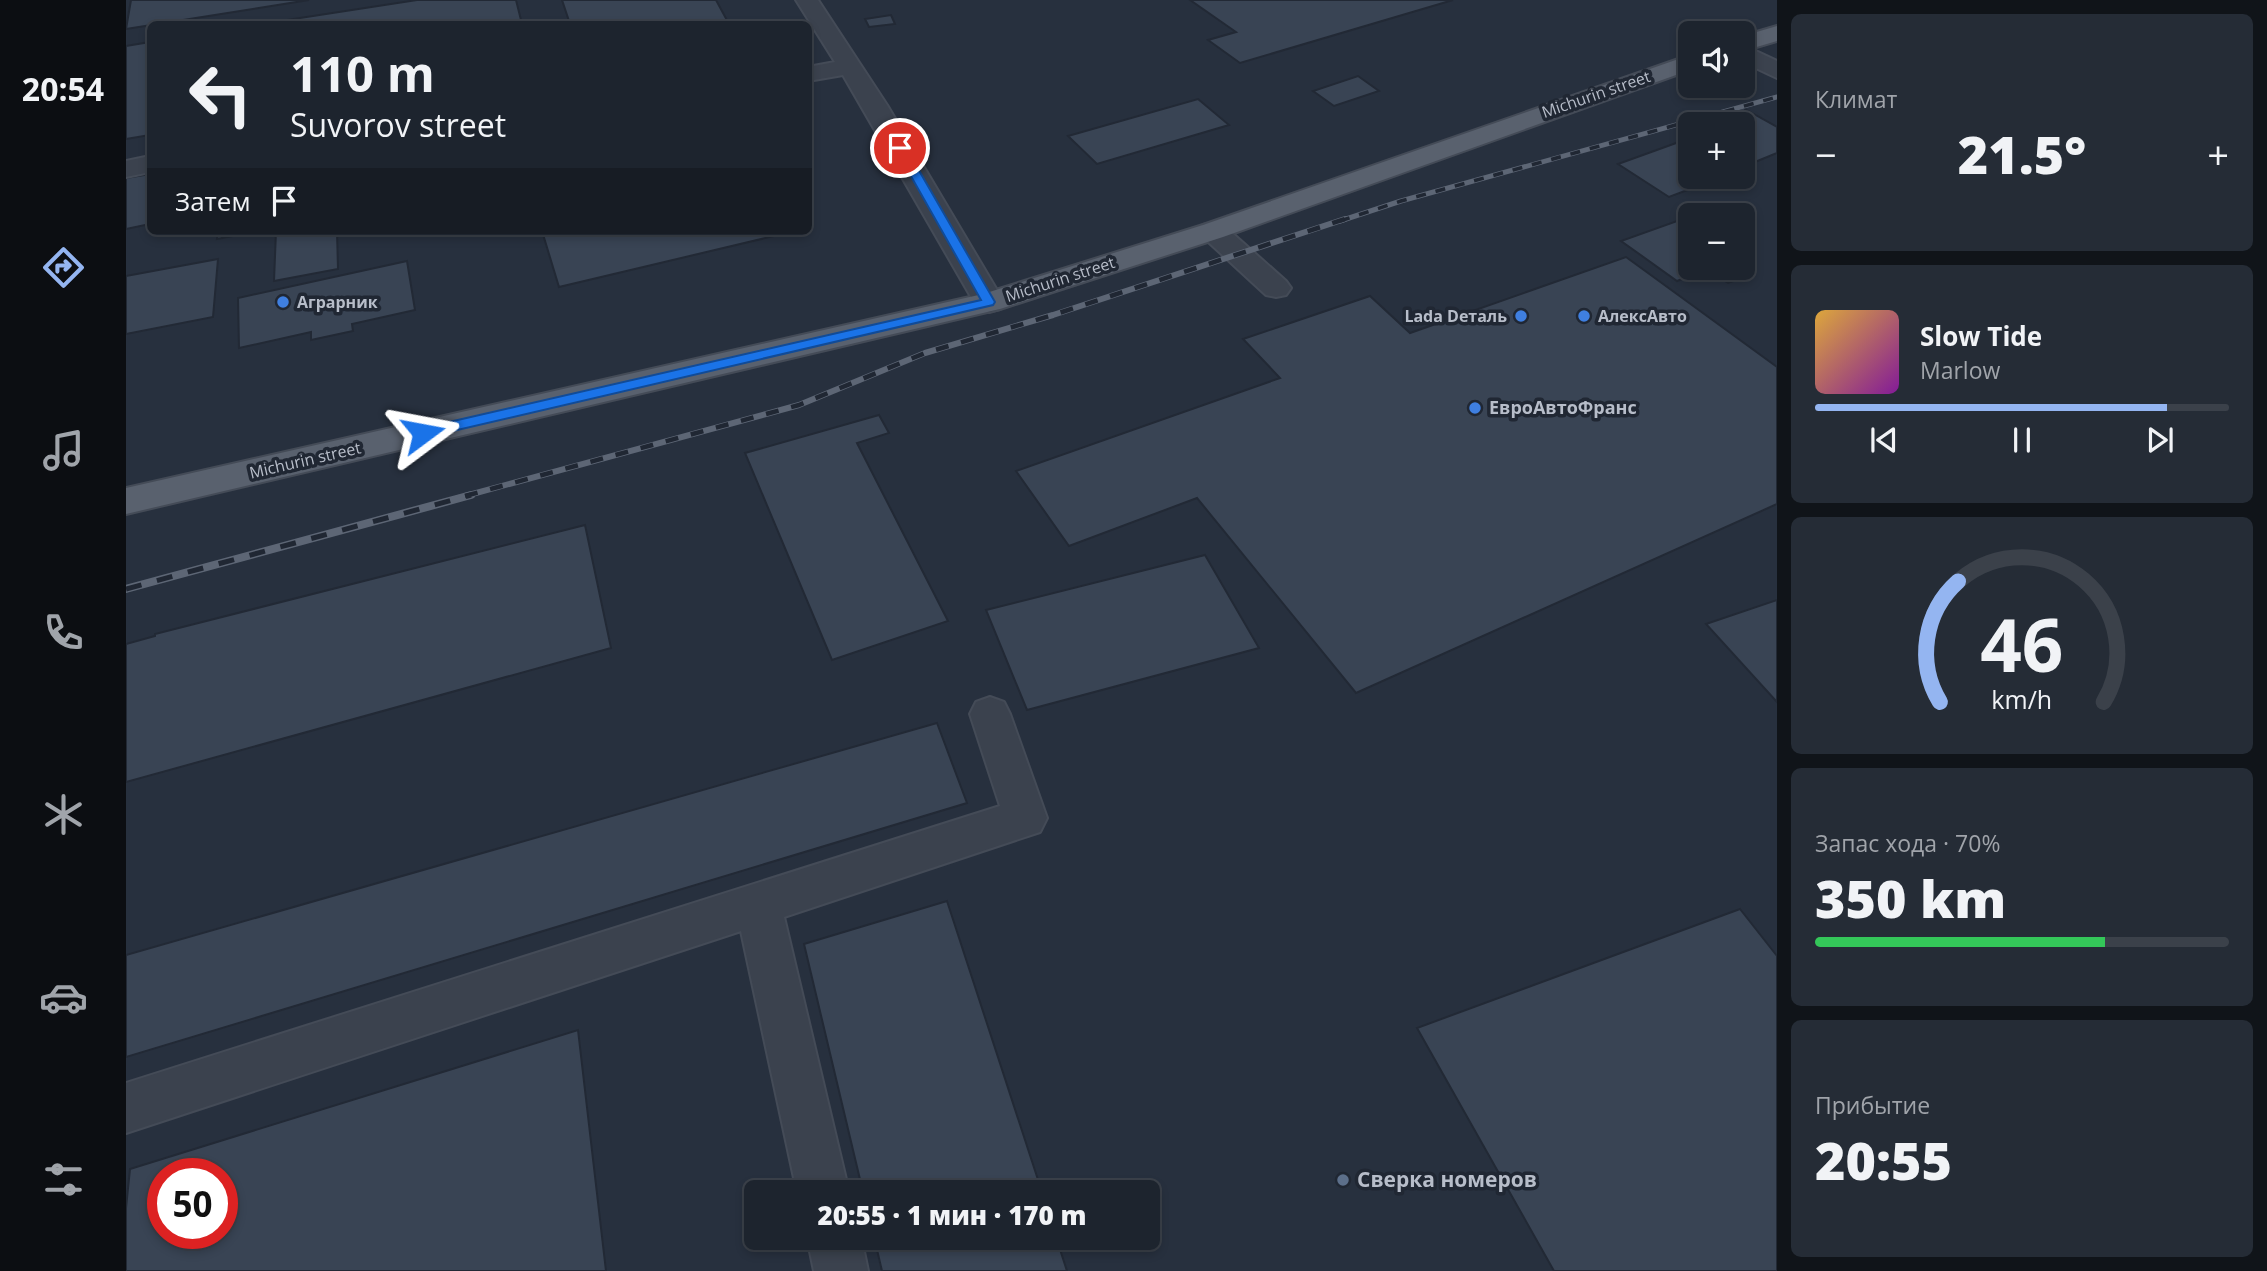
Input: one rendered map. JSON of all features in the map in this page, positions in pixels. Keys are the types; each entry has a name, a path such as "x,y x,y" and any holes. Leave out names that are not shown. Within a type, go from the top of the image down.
{"main road":[{"path":"1755,40 1777,33"},
{"name":"Michurin street","path":"126,501 989,302 1213,230 1678,66"}],"street":[{"path":"807,0 819,39 850,66 989,302"},
{"path":"1755,59 1777,71"},
{"path":"812,73 850,66"},
{"path":"126,169 147,165"},
{"path":"1213,230 1276,288"},
{"path":"126,1108 1026,818 990,714"},
{"path":"758,904 820,1180"},
{"path":"837,1250 841,1271"}],"building":[{"path":"131,0 309,0 176,21 147,21 147,26 126,29"},
{"path":"417,0 516,0 521,21 280,21"},
{"path":"562,0 716,0 727,21 569,21"},
{"path":"1190,0 1453,0 1240,63 1208,40 1236,32"},
{"path":"891,15 895,24 869,27 865,19"},
{"path":"147,42 147,136 126,139 126,46"},
{"path":"1358,76 1379,91 1334,106 1313,91"},
{"path":"1198,99 1229,125 1097,164 1068,136"},
{"path":"1743,108 1750,112 1732,112"},
{"path":"1755,115 1777,127 1777,153 1755,162"},
{"path":"1678,142 1678,189 1690,189 1669,197 1618,164"},
{"path":"147,174 147,225 126,229 126,178"},
{"path":"1677,221 1680,280 1677,281 1621,241"},
{"path":"218,235 238,235 217,239"},
{"path":"276,235 337,235 338,269 274,281"},
{"path":"543,235 778,235 559,287"},
{"path":"1626,257 1777,367 1777,504 1356,693 1197,498 1069,546 1016,471 1280,378 1243,339 1370,296 1410,333"},
{"path":"218,259 213,317 126,334 126,276"},
{"path":"407,261 415,310 352,324 353,331 311,340 311,332 239,348 238,298"},
{"path":"879,415 889,433 857,443 948,621 832,660 745,453"},
{"path":"585,525 611,648 126,782 126,644 155,634"},
{"path":"1205,555 1259,648 1027,710 986,610"},
{"path":"1777,600 1777,702 1706,624"},
{"path":"937,723 967,803 126,1057 126,955"},
{"path":"947,901 1038,1180 860,1180 804,944"},
{"path":"1740,909 1777,956 1777,1271 1554,1271 1417,1028"},
{"path":"578,1030 606,1271 126,1271 126,1208 130,1169 147,1164 147,1249 238,1249 238,1158 165,1158"},
{"path":"877,1250 1060,1250 1067,1271 882,1271"}],"railway":[{"path":"1340,221 1401,201 1777,97"},
{"path":"465,496 799,405 925,353 1053,315 1345,219"},
{"path":"126,589 471,495"}],"place":[{"name":"Аграрник","path":"283,302"},
{"name":"Lada Dеталь","path":"1521,316"},
{"name":"АлексАвто","path":"1584,316"},
{"name":"ЕвроАвтоФранс","path":"1475,408"},
{"name":"Сверка номеров","path":"1343,1180"}],"route":[{"path":"423,433 989,302 900,148"}]}
